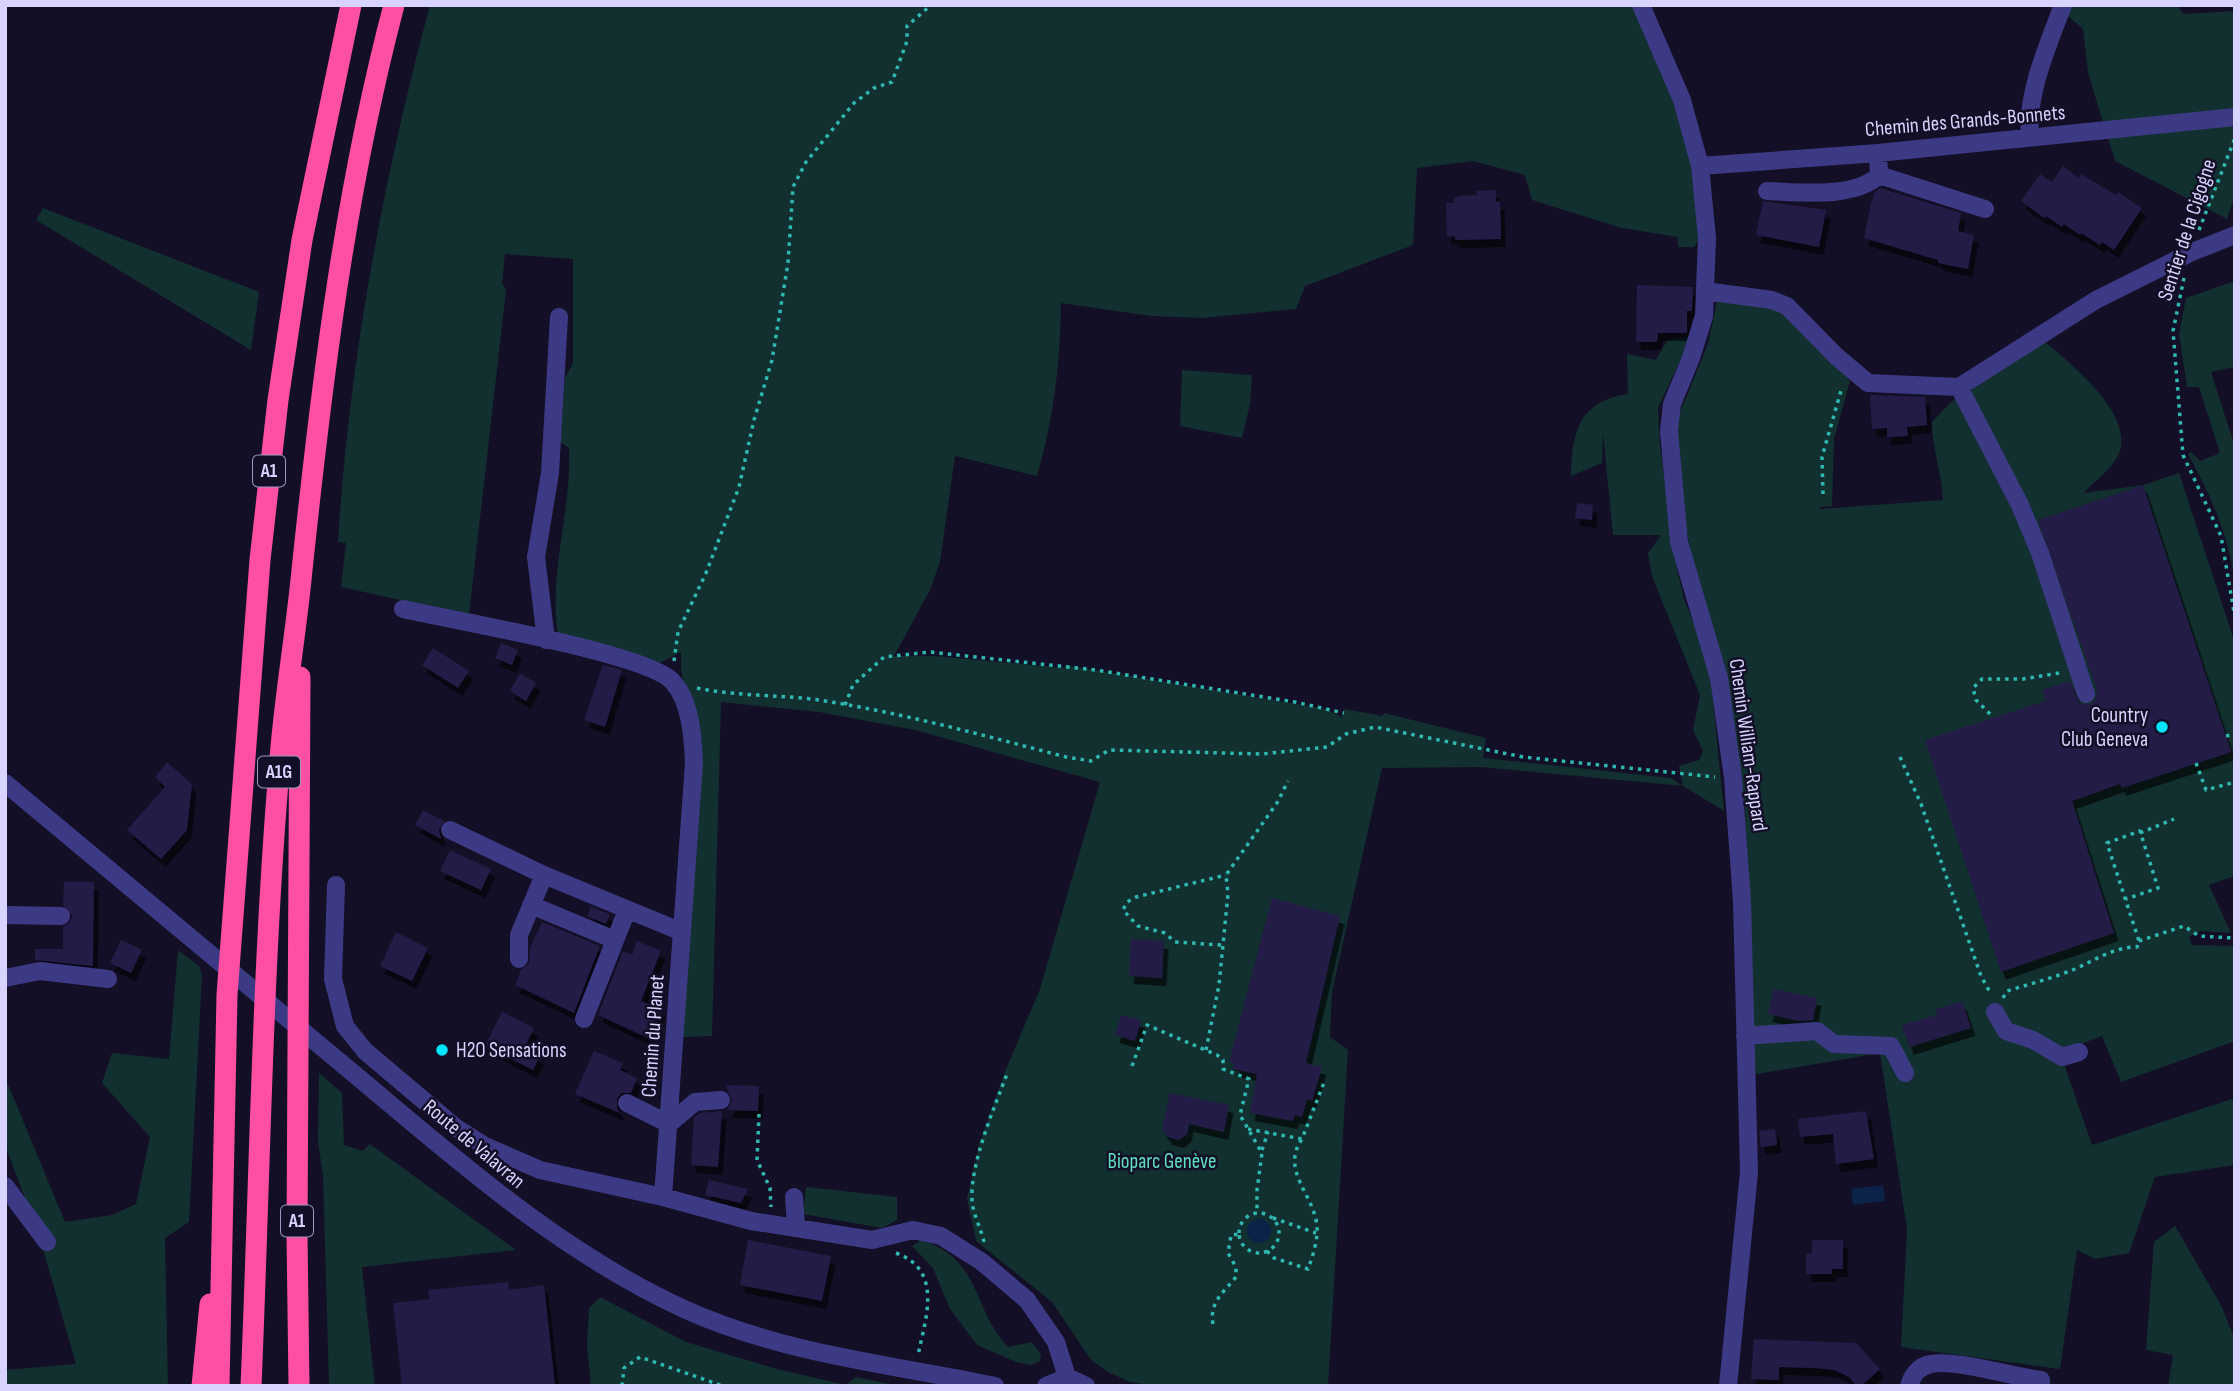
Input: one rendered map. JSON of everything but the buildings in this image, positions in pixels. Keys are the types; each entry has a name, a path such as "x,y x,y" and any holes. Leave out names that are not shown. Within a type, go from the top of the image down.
{"highway":[{"name":"A1","path":"202,1386 223,1124 230,942 260,560 278,400 311,186 351,5"},
{"name":"A1","path":"299,1386 302,574 317,414 338,269 362,142 394,5"},
{"name":"A1G","path":"251,1386 266,972 280,757 302,574"},
{"path":"219,1386 223,1124"}],"street":[{"path":"2030,136 2028,119 2033,97 2063,5"},
{"name":"Chemin William-Rappard","path":"1648,9 1672,72 1700,166 1707,238 1700,330 1672,404 1669,457 1679,542 1686,576 1715,662 1733,778 1742,901 1749,1172 1728,1386"},
{"name":"Chemin des Grands-Bonnets","path":"1700,166 1878,153 2235,117"},
{"path":"1767,191 1824,193 1871,183 1879,175 1878,153"},
{"path":"1879,175 1985,209"},
{"path":"1705,291 1772,300 1787,306 1868,383 1959,387 1989,364 2096,300 2192,251 2235,235"},
{"path":"546,639 536,557 550,473 559,317"},
{"path":"1959,387 2020,505 2040,553 2086,694"},
{"path":"403,609 546,639 645,666 673,682"},
{"name":"Chemin du Planet","path":"663,1196 693,739 690,721 673,682"},
{"name":"Route de Valavran","path":"5,783 487,1185 575,1250 639,1287 728,1326 842,1359 995,1386"},
{"path":"450,831 544,875 682,932"},
{"path":"519,958 519,935 544,875"},
{"path":"336,885 333,979 345,1026 365,1051 455,1127 485,1146 540,1170 663,1196 767,1223 888,1244 913,1230 930,1231 982,1262 1008,1282 1040,1315 1060,1350 1067,1377"},
{"path":"531,905 615,940"},
{"path":"584,1019 627,910"},
{"path":"5,915 61,916"},
{"path":"5,978 40,971 108,979"},
{"path":"1995,1012 2006,1031 2033,1040 2062,1057 2079,1052"},
{"path":"1745,1036 1817,1031 1834,1044 1892,1046 1905,1073"},
{"path":"627,1103 669,1124 695,1101 721,1100"},
{"path":"5,1186 47,1242"},
{"path":"794,1197 796,1227"},
{"path":"1909,1386 1913,1376 1922,1367 1942,1363 2041,1380 2041,1386"},
{"path":"1046,1386 1067,1377 1086,1386"}],"path":[{"path":"931,5 906,26 907,41 892,82 874,88 854,103 797,176 790,198 788,263 772,360 734,500 706,573 678,632 673,682 724,693 778,695 915,716 1066,757 1091,761 1109,750 1262,754 1327,747 1346,734 1371,725 1523,757 1733,778"},
{"name":"Sentier de la Cigogne","path":"2235,138 2192,251 2173,331 2181,436 2186,465 2221,536 2235,618"},
{"path":"1823,494 1822,457 1827,433 1842,387 1854,370"},
{"path":"845,705 853,685 884,657 930,652 1086,668 1295,702 1344,713"},
{"path":"1990,714 1974,695 1973,688 1982,679 2023,679 2077,668"},
{"path":"2226,736 2235,734"},
{"path":"1900,757 1920,804 1981,975 1996,1002 1995,1012"},
{"path":"2196,763 2206,790 2235,782"},
{"path":"1221,945 1175,942 1165,933 1138,926 1123,910 1127,902 1136,897 1226,875 1277,803 1289,781"},
{"path":"1995,1012 2007,991 2077,968 2093,959 2128,947 2137,947 2139,941 2106,843 2174,820"},
{"path":"2126,899 2158,888 2140,833"},
{"path":"1206,1050 1219,985 1228,894 1226,875"},
{"path":"2139,941 2184,926 2199,936 2233,938"},
{"path":"1132,1066 1147,1025 1223,1060 1223,1069 1249,1079 1240,1115 1262,1151"},
{"path":"983,1236 972,1203 972,1191 987,1133 1007,1074"},
{"path":"1268,1251 1274,1258 1308,1269 1316,1233 1311,1202 1299,1184 1294,1166 1294,1150 1302,1139 1325,1080"},
{"path":"758,1114 757,1160 772,1198 767,1223"},
{"path":"1248,1129 1302,1139"},
{"path":"1257,1213 1256,1190 1268,1132"},
{"path":"1239,1234 1246,1218 1257,1213 1316,1233"},
{"path":"1239,1234 1250,1250 1256,1253 1268,1251 1278,1237 1279,1226 1271,1218"},
{"path":"1213,1324 1213,1308 1236,1277 1236,1267 1228,1253 1231,1235 1239,1234"},
{"path":"888,1244 926,1279 929,1300 918,1359"},
{"path":"622,1386 624,1368 640,1357 723,1386"}],"green space":[{"name":"Bioparc Genève","path":"430,5 1647,5 1686,132 1700,237 1694,247 1678,247 1678,237 1622,228 1532,200 1525,175 1473,161 1417,168 1413,245 1305,286 1296,309 1202,318 1151,316 1061,303 1055,391 1037,476 955,456 940,562 930,590 894,656 934,656 1064,668 1065,665 1326,709 1342,717 1345,709 1382,716 1384,713 1486,738 1483,758 1671,778 1683,786 1481,767 1382,768 1332,992 1330,1037 1348,1050 1328,1386 1158,1386 1130,1382 1091,1360 1052,1302 976,1241 967,1199 979,1145 1006,1069 1040,989 1100,782 915,730 819,712 721,702 712,1036 682,1037 699,751 681,670 681,652 658,664 558,635 556,589 569,471 569,448 560,442 565,378 573,363 573,259 505,254 502,283 506,290 469,615 341,587 346,543 338,542 343,474 370,271 397,137"},
{"path":"2055,5 2176,5 2184,14 2235,11 2235,195 2227,219 2115,161 2088,73 2083,29"},
{"path":"43,208 259,292 251,350 36,220"},
{"path":"2235,281 2235,367 2211,372 2235,447 2235,581 2218,516 2188,454 2191,452 2200,461 2220,453 2199,387 2187,387 2179,334 2186,298"},
{"path":"1717,301 1781,310 1805,329 1850,381 1834,439 1832,506 1820,509 1943,500 1932,422 1951,402 1972,390 1995,367 2043,340 2081,374 2106,402 2121,432 2121,447 2116,460 2084,493 2143,485 2179,473 2235,643 2235,876 2209,885 2231,933 2200,931 2189,937 2192,945 2235,946 2235,1041 2121,1082 2102,1036 2060,1052 2092,1145 2235,1098 2235,1165 2155,1177 2129,1253 2095,1259 2077,1250 2060,1369 1901,1347 1907,1229 1880,1053 1751,1075 1752,1007 1745,808 1726,671 1694,573 1676,437 1679,415 1708,344"},
{"path":"1691,337 1658,408 1660,445 1677,569 1684,599 1705,651 1711,681 1724,811 1683,786 1679,766 1699,760 1703,751 1693,730 1700,695 1652,576 1648,553 1661,535 1613,535 1603,433 1602,463 1571,476 1573,446 1582,421 1589,411 1599,404 1628,394 1627,354 1656,360 1668,339"},
{"path":"1182,370 1252,375 1250,404 1242,438 1180,426"},
{"path":"178,950 199,966 202,975 189,1222 165,1238 168,1386 5,1386 5,1370 76,1364 39,1235 5,1145 5,1077 65,1222 112,1215 136,1204 150,1137 102,1083 112,1053 169,1059"},
{"path":"319,1073 342,1093 344,1145 363,1151 370,1144 516,1250 362,1267 375,1386 329,1386 323,1175 318,1142"},
{"path":"806,1187 897,1197 897,1220 882,1228 803,1214"},
{"path":"2175,1226 2222,1307 2235,1340 2235,1386 2168,1386 2173,1355 2146,1350 2154,1242"},
{"path":"921,1240 941,1248 966,1272 996,1332 1008,1347 1032,1342 1041,1355 1040,1361 1031,1365 1016,1362 977,1345 950,1309 933,1268 912,1246"},
{"path":"600,1297 686,1342 777,1369 846,1385 856,1377 899,1386 591,1386 587,1345 589,1308"}],"water":[{"path":"1883,1185 1885,1201 1853,1205 1851,1189"},
{"path":"1259,1219 1268,1222 1271,1231 1268,1240 1259,1243 1250,1240 1247,1231 1250,1222"}],"place":[{"name":"Country Club Geneva","path":"2162,727"},
{"name":"H2O Sensations","path":"442,1050"}]}
